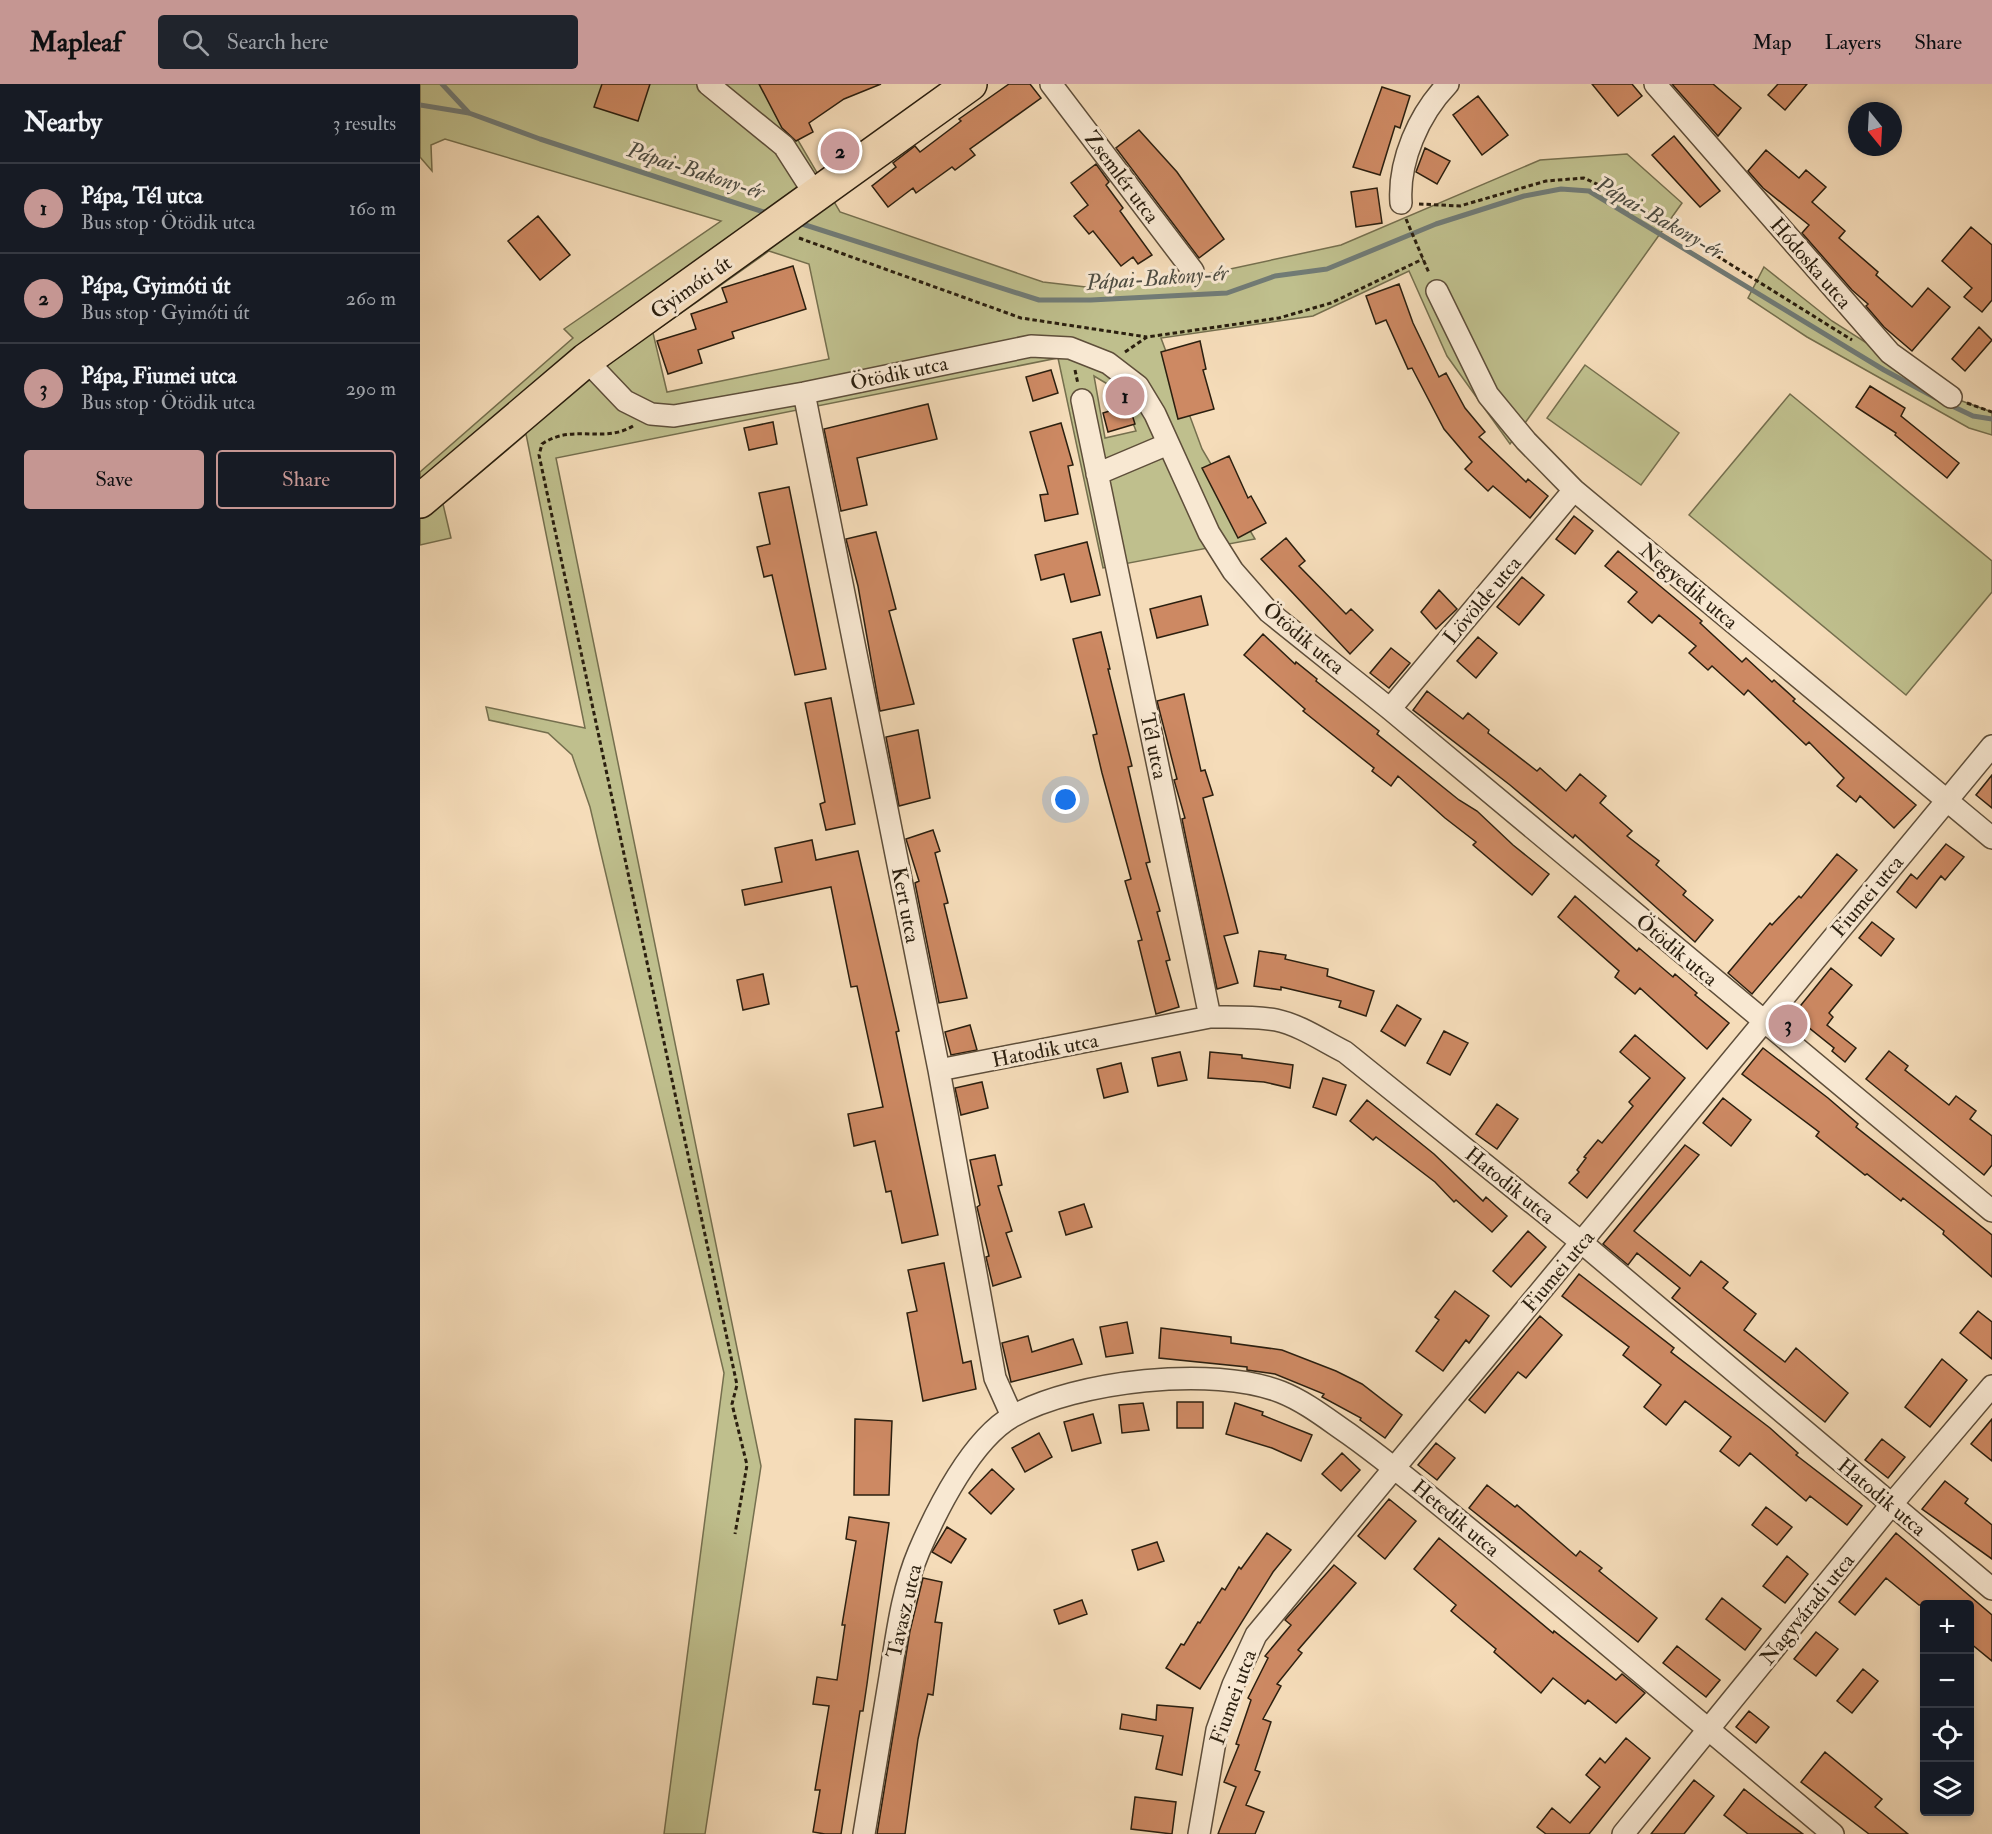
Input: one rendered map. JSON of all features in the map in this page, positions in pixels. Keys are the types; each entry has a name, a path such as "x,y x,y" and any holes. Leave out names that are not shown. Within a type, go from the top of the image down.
{"main road":[{"name":"Gyimóti út","path":"420,501 586,360 769,231 970,84"}],"street":[{"path":"708,84 784,146 809,202"},
{"name":"Zsemlér utca","path":"1052,84 1193,270"},
{"path":"1404,210 1400,183 1405,158 1432,104 1448,84"},
{"name":"Hódoska utca","path":"1655,84 1890,353 1951,397"},
{"name":"Negyedik utca","path":"1437,291 1488,395 1526,441 1574,490 1992,838"},
{"name":"Ötödik utca","path":"586,360 625,401 651,414 674,416 804,393 1031,346 1070,348 1108,363 1138,386 1209,533 1233,571 1269,612 1992,1211"},
{"name":"Kert utca","path":"804,393 939,1070 995,1377 1012,1416"},
{"name":"Tél utca","path":"1082,400 1210,1017"},
{"path":"1097,474 1168,444"},
{"name":"Lövölde utca","path":"1390,710 1574,490"},
{"name":"Fiumei utca","path":"1199,1834 1217,1730 1233,1685 1256,1635 1992,746"},
{"name":"Hatodik utca","path":"939,1070 1210,1017 1278,1020 1345,1052 1581,1242 1992,1589"},
{"name":"Hetedik utca","path":"1012,1416 1062,1397 1116,1384 1159,1380 1244,1383 1280,1392 1316,1411 1395,1467 1833,1834"},
{"name":"Nagyváradi utca","path":"1623,1834 1891,1505 1992,1386"},
{"name":"Tavasz utca","path":"864,1834 901,1607 918,1553 939,1509 965,1466 990,1436 1012,1416"}],"path":[{"path":"769,231 1021,318 1148,337 1279,318 1331,303 1423,259 1404,210 1460,206 1546,180 1584,178 1616,193 1862,345 1890,353"},
{"path":"1108,363 1148,337"},
{"path":"1070,348 1082,400"},
{"path":"1951,397 1992,412"},
{"path":"651,414 622,433 572,432 554,436 542,444 539,455 737,1385 732,1404 747,1465 735,1534"}],"green space":[{"path":"420,84 765,84 840,212 1043,282 1086,287 1179,280 1341,245 1540,160 1627,154 1682,203 1510,444 1447,356 1409,271 1313,316 1161,338 1202,449 1255,539 1103,568 1058,358 556,458 761,1466 705,1834 664,1834 724,1373 590,807 572,755 548,733 489,720 486,707 585,728 526,434 443,504 451,538 420,545 420,472 573,338 564,329 721,221 445,139 431,145 432,171 420,157","holes":["769,251 809,264 829,359 667,392 653,333","1094,376 1121,392 1136,431 1105,438"]},
{"path":"1764,267 1832,321 1951,397 1992,412 1992,435 1969,428 1807,337 1748,298"},
{"path":"1585,365 1679,433 1641,485 1547,418"},
{"path":"1790,394 1992,561 1992,592 1906,695 1689,515"}],"building":[{"path":"602,84 650,84 638,121 594,107"},
{"path":"759,84 881,84 844,99 809,123 813,132 796,141 782,128"},
{"path":"1009,84 1030,84 1041,98 970,149 975,155 955,170 952,167 916,193 913,188 888,207 872,186 896,167 893,163 915,146 920,152 961,121 959,119"},
{"path":"1592,84 1632,84 1642,96 1618,116"},
{"path":"1672,84 1713,84 1741,108 1718,136"},
{"path":"1778,84 1807,84 1785,110 1768,95"},
{"path":"1382,87 1410,96 1400,128 1395,126 1380,175 1353,167"},
{"path":"1478,96 1508,135 1482,155 1453,115"},
{"path":"1139,130 1177,172 1224,239 1199,258 1116,148"},
{"path":"1674,136 1720,191 1700,207 1652,155"},
{"path":"1425,148 1450,161 1437,184 1416,172"},
{"path":"1766,150 1799,178 1806,170 1826,187 1812,202 1845,231 1839,238 1878,272 1876,275 1912,307 1928,288 1950,307 1912,351 1884,327 1866,306 1868,304 1852,290 1802,233 1809,225 1763,188 1748,171"},
{"path":"1096,164 1109,182 1106,185 1123,208 1120,211 1152,255 1138,264 1133,257 1121,266 1093,231 1089,234 1074,216 1088,205 1071,183"},
{"path":"1377,188 1382,223 1356,227 1351,192"},
{"path":"538,216 570,255 540,280 508,241"},
{"path":"1971,227 1992,245 1992,300 1982,312 1964,297 1972,288 1942,261"},
{"path":"793,266 806,309 732,332 734,338 698,350 702,363 668,374 657,341 696,329 691,314 727,302 722,288"},
{"path":"1399,284 1413,323 1439,377 1446,373 1465,408 1485,432 1479,437 1526,482 1528,479 1548,496 1530,518 1493,486 1488,491 1465,469 1472,462 1444,429 1412,368 1408,369 1386,320 1376,324 1366,296"},
{"path":"1979,327 1992,340 1965,371 1952,359"},
{"path":"1200,341 1206,369 1203,370 1214,409 1178,419 1161,352"},
{"path":"1051,370 1058,393 1033,401 1026,377"},
{"path":"1870,386 1905,408 1901,416 1959,463 1947,478 1895,435 1896,433 1856,407"},
{"path":"928,404 937,439 857,458 867,505 841,511 824,429"},
{"path":"1129,405 1135,424 1108,432 1103,413"},
{"path":"773,422 777,444 749,450 744,428"},
{"path":"1061,423 1073,465 1068,466 1078,514 1045,521 1040,495 1048,494 1030,432"},
{"path":"1229,456 1248,498 1251,496 1266,523 1238,538 1202,468"},
{"path":"789,487 826,669 795,675 772,575 764,577 757,547 770,544 759,493"},
{"path":"1574,516 1593,531 1575,554 1556,539"},
{"path":"876,532 896,609 889,611 914,704 880,711 858,586 846,539"},
{"path":"1286,538 1305,561 1299,566 1346,614 1351,609 1373,630 1350,654 1261,559"},
{"path":"1087,542 1100,595 1071,602 1064,574 1041,580 1035,555"},
{"path":"1618,551 1702,621 1700,623 1742,662 1746,658 1772,682 1774,680 1795,699 1793,701 1916,805 1894,828 1860,796 1856,802 1837,786 1844,778 1809,742 1806,745 1748,690 1744,695 1712,666 1708,670 1689,653 1696,646 1659,615 1652,623 1628,602 1637,592 1605,566"},
{"path":"1522,577 1544,595 1519,625 1497,607"},
{"path":"1439,590 1457,609 1436,629 1421,612"},
{"path":"1201,596 1208,625 1157,638 1150,609"},
{"path":"1101,632 1132,766 1128,767 1150,862 1146,863 1160,911 1157,912 1170,960 1166,961 1179,1007 1156,1014 1138,941 1142,940 1125,881 1131,879 1102,773 1093,735 1097,734 1073,639"},
{"path":"1263,634 1295,664 1296,662 1317,679 1316,681 1379,731 1377,734 1459,800 1477,811 1513,845 1549,874 1532,895 1473,845 1476,842 1398,776 1391,786 1372,771 1374,768 1303,711 1305,709 1244,655"},
{"path":"1478,637 1497,653 1476,678 1457,661"},
{"path":"1391,648 1410,663 1389,688 1370,673"},
{"path":"1427,691 1463,719 1468,713 1489,730 1488,733 1537,771 1540,768 1566,791 1580,774 1606,796 1600,803 1632,831 1627,836 1659,861 1656,865 1686,891 1683,895 1713,920 1695,942 1575,835 1573,838 1510,785 1413,710"},
{"path":"1184,694 1201,771 1205,770 1213,795 1203,798 1238,933 1224,936 1238,983 1217,989 1182,819 1185,818 1174,780 1177,779 1157,701"},
{"path":"831,698 855,824 826,830 820,804 825,802 805,703"},
{"path":"918,730 930,798 899,806 886,737"},
{"path":"1992,775 1992,808 1976,795"},
{"path":"933,830 940,851 935,853 948,903 944,904 967,998 939,1003 915,883 919,881 906,839"},
{"path":"812,840 816,860 858,851 899,1031 896,1032 938,1235 902,1243 891,1191 886,1192 875,1141 854,1146 848,1114 883,1107 857,986 851,987 831,887 745,905 742,890 782,882 775,848"},
{"path":"1946,844 1964,857 1945,880 1941,876 1916,908 1897,892 1911,874 1917,879"},
{"path":"1837,854 1857,870 1752,994 1728,973 1770,923 1772,925 1799,896 1801,898"},
{"path":"1575,896 1637,951 1639,948 1673,977 1675,974 1697,993 1695,995 1729,1023 1707,1049 1640,988 1635,994 1615,977 1619,971 1558,917"},
{"path":"1872,922 1894,939 1881,956 1859,938"},
{"path":"1259,951 1286,955 1285,959 1328,969 1327,976 1374,991 1366,1016 1339,1007 1341,1001 1281,987 1281,990 1254,986"},
{"path":"1831,968 1852,985 1829,1013 1833,1017 1827,1025 1856,1048 1845,1062 1832,1051 1834,1048 1793,1015"},
{"path":"763,974 769,1004 743,1010 737,980"},
{"path":"1397,1005 1421,1019 1405,1046 1381,1031"},
{"path":"970,1025 977,1050 951,1055 945,1032"},
{"path":"1444,1031 1468,1043 1450,1075 1427,1063"},
{"path":"1635,1035 1685,1078 1587,1198 1569,1183 1579,1172 1577,1170 1586,1158 1584,1157 1598,1140 1602,1143 1633,1106 1629,1102 1650,1078 1620,1052"},
{"path":"1763,1048 1828,1098 1858,1124 1856,1127 1992,1235 1992,1277 1943,1234 1944,1231 1903,1198 1901,1201 1867,1174 1865,1175 1816,1136 1819,1132 1742,1074"},
{"path":"1889,1051 1908,1066 1905,1070 1949,1105 1956,1096 1976,1111 1970,1119 1992,1136 1992,1165 1984,1175 1866,1079"},
{"path":"1180,1052 1187,1080 1158,1086 1152,1058"},
{"path":"1210,1052 1242,1055 1242,1058 1293,1065 1290,1088 1264,1082 1208,1078"},
{"path":"1121,1063 1128,1092 1104,1098 1097,1069"},
{"path":"1323,1078 1346,1085 1336,1115 1313,1107"},
{"path":"982,1082 988,1108 961,1115 955,1088"},
{"path":"1723,1098 1751,1120 1731,1146 1703,1123"},
{"path":"1367,1100 1434,1154 1483,1201 1486,1197 1507,1216 1492,1232 1456,1200 1454,1202 1435,1182 1376,1137 1373,1140 1350,1121"},
{"path":"1497,1104 1518,1119 1497,1149 1476,1134"},
{"path":"1685,1145 1699,1155 1634,1231 1690,1276 1701,1261 1728,1282 1723,1288 1756,1314 1744,1330 1785,1362 1796,1348 1848,1393 1825,1422 1672,1298 1680,1288 1637,1253 1628,1265 1603,1244"},
{"path":"995,1155 1002,1185 998,1186 1012,1231 1006,1233 1021,1277 993,1286 970,1160"},
{"path":"1084,1204 1092,1227 1066,1235 1059,1212"},
{"path":"1528,1231 1546,1247 1511,1287 1493,1271"},
{"path":"944,1263 963,1363 971,1361 976,1389 923,1401 907,1313 917,1311 908,1270"},
{"path":"1579,1274 1674,1348 1671,1352 1770,1428 1798,1453 1796,1455 1862,1506 1847,1525 1810,1496 1806,1501 1750,1453 1739,1466 1720,1451 1731,1437 1685,1401 1666,1425 1644,1407 1661,1385 1623,1355 1629,1347 1562,1296"},
{"path":"1455,1291 1489,1316 1469,1343 1466,1340 1443,1371 1416,1351 1439,1320 1435,1317"},
{"path":"1978,1311 1992,1322 1992,1359 1960,1333"},
{"path":"1540,1316 1562,1335 1526,1378 1518,1372 1485,1413 1469,1400"},
{"path":"1127,1322 1133,1353 1106,1357 1100,1327"},
{"path":"1161,1328 1231,1337 1231,1343 1282,1350 1362,1384 1402,1415 1385,1438 1360,1420 1361,1418 1322,1397 1324,1394 1275,1374 1247,1370 1247,1367 1159,1358"},
{"path":"1028,1336 1032,1352 1073,1339 1082,1364 1011,1382 1002,1343"},
{"path":"1942,1359 1967,1380 1930,1427 1905,1407"},
{"path":"1177,1402 1203,1402 1203,1428 1177,1428"},
{"path":"1143,1403 1149,1430 1122,1433 1119,1405"},
{"path":"1235,1403 1263,1412 1262,1415 1312,1435 1301,1461 1272,1448 1226,1434"},
{"path":"1093,1414 1101,1443 1072,1451 1064,1422"},
{"path":"855,1419 892,1421 889,1495 854,1495"},
{"path":"1992,1419 1992,1461 1971,1444"},
{"path":"1039,1433 1052,1457 1025,1472 1012,1448"},
{"path":"1882,1439 1905,1457 1888,1478 1865,1460"},
{"path":"1436,1443 1455,1458 1437,1480 1418,1465"},
{"path":"1342,1453 1360,1470 1341,1491 1322,1474"},
{"path":"992,1469 1014,1489 991,1514 969,1493"},
{"path":"1945,1481 1968,1499 1965,1503 1992,1525 1992,1559 1922,1509"},
{"path":"1487,1485 1515,1507 1517,1505 1576,1556 1580,1551 1602,1568 1599,1571 1657,1618 1638,1642 1469,1508"},
{"path":"1389,1499 1416,1521 1385,1559 1358,1536"},
{"path":"1766,1507 1792,1527 1777,1545 1752,1525"},
{"path":"849,1517 889,1523 863,1711 860,1711 841,1834 825,1834 813,1832 820,1790 815,1790 829,1706 813,1704 817,1677 837,1680 845,1625 842,1625 856,1541 846,1539"},
{"path":"947,1527 966,1539 951,1563 932,1552"},
{"path":"1267,1533 1291,1550 1273,1572 1200,1689 1166,1668 1181,1644 1184,1645 1198,1622 1200,1623 1222,1588 1225,1590 1239,1567 1241,1569"},
{"path":"1896,1533 1992,1615 1992,1661 1974,1646 1974,1600 1920,1600 1919,1605 1886,1578 1855,1615 1839,1602"},
{"path":"1439,1538 1553,1633 1554,1631 1616,1680 1622,1674 1645,1693 1616,1723 1588,1700 1585,1704 1553,1678 1541,1693 1494,1652 1496,1649 1451,1611 1456,1605 1414,1569"},
{"path":"1157,1542 1164,1561 1138,1570 1132,1550"},
{"path":"1787,1556 1808,1574 1785,1603 1763,1586"},
{"path":"1334,1565 1356,1583 1298,1650 1302,1653 1277,1684 1281,1686 1263,1719 1271,1722 1255,1770 1260,1772 1246,1805 1264,1812 1255,1834 1218,1834 1236,1787 1224,1782 1239,1745 1236,1744 1251,1700 1248,1698 1268,1658 1265,1656 1291,1625 1285,1620"},
{"path":"923,1578 942,1582 935,1622 942,1623 933,1695 928,1694 918,1739 905,1834 877,1834 910,1631"},
{"path":"1722,1598 1761,1629 1745,1650 1706,1619"},
{"path":"1082,1600 1087,1614 1059,1624 1054,1610"},
{"path":"1816,1632 1838,1649 1816,1676 1794,1659"},
{"path":"1677,1646 1720,1680 1706,1697 1663,1663"},
{"path":"1863,1669 1878,1681 1852,1713 1837,1701"},
{"path":"1157,1705 1193,1708 1182,1775 1156,1769 1163,1736 1120,1729 1122,1714 1156,1720"},
{"path":"1749,1711 1769,1727 1756,1743 1736,1727"},
{"path":"1626,1738 1650,1758 1589,1834 1546,1834 1537,1827 1552,1808 1570,1823 1600,1787 1586,1775 1600,1758 1605,1763"},
{"path":"1825,1752 1882,1799 1875,1807 1908,1834 1869,1834 1801,1782"},
{"path":"1694,1780 1714,1796 1684,1834 1651,1834"},
{"path":"1744,1789 1803,1834 1748,1834 1724,1815"},
{"path":"1135,1797 1176,1802 1172,1834 1131,1829"}],"waterway":[{"path":"442,84 469,113"},
{"name":"Pápai-Bakony-ér","path":"420,105 469,113 540,139 770,214"},
{"name":"Pápai-Bakony-ér","path":"796,222 1039,300 1091,300 1227,293 1275,276 1327,269 1436,224 1524,196 1561,189 1589,191 1884,370 1936,398"},
{"name":"Pápai-Bakony-ér","path":"1950,405 1973,416 1992,419"}],"place":[{"name":"Pápa, Gyimóti út","path":"840,151"},
{"name":"Pápa, Tél utca","path":"1125,396"},
{"name":"Pápa, Fiumei utca","path":"1788,1024"}]}
